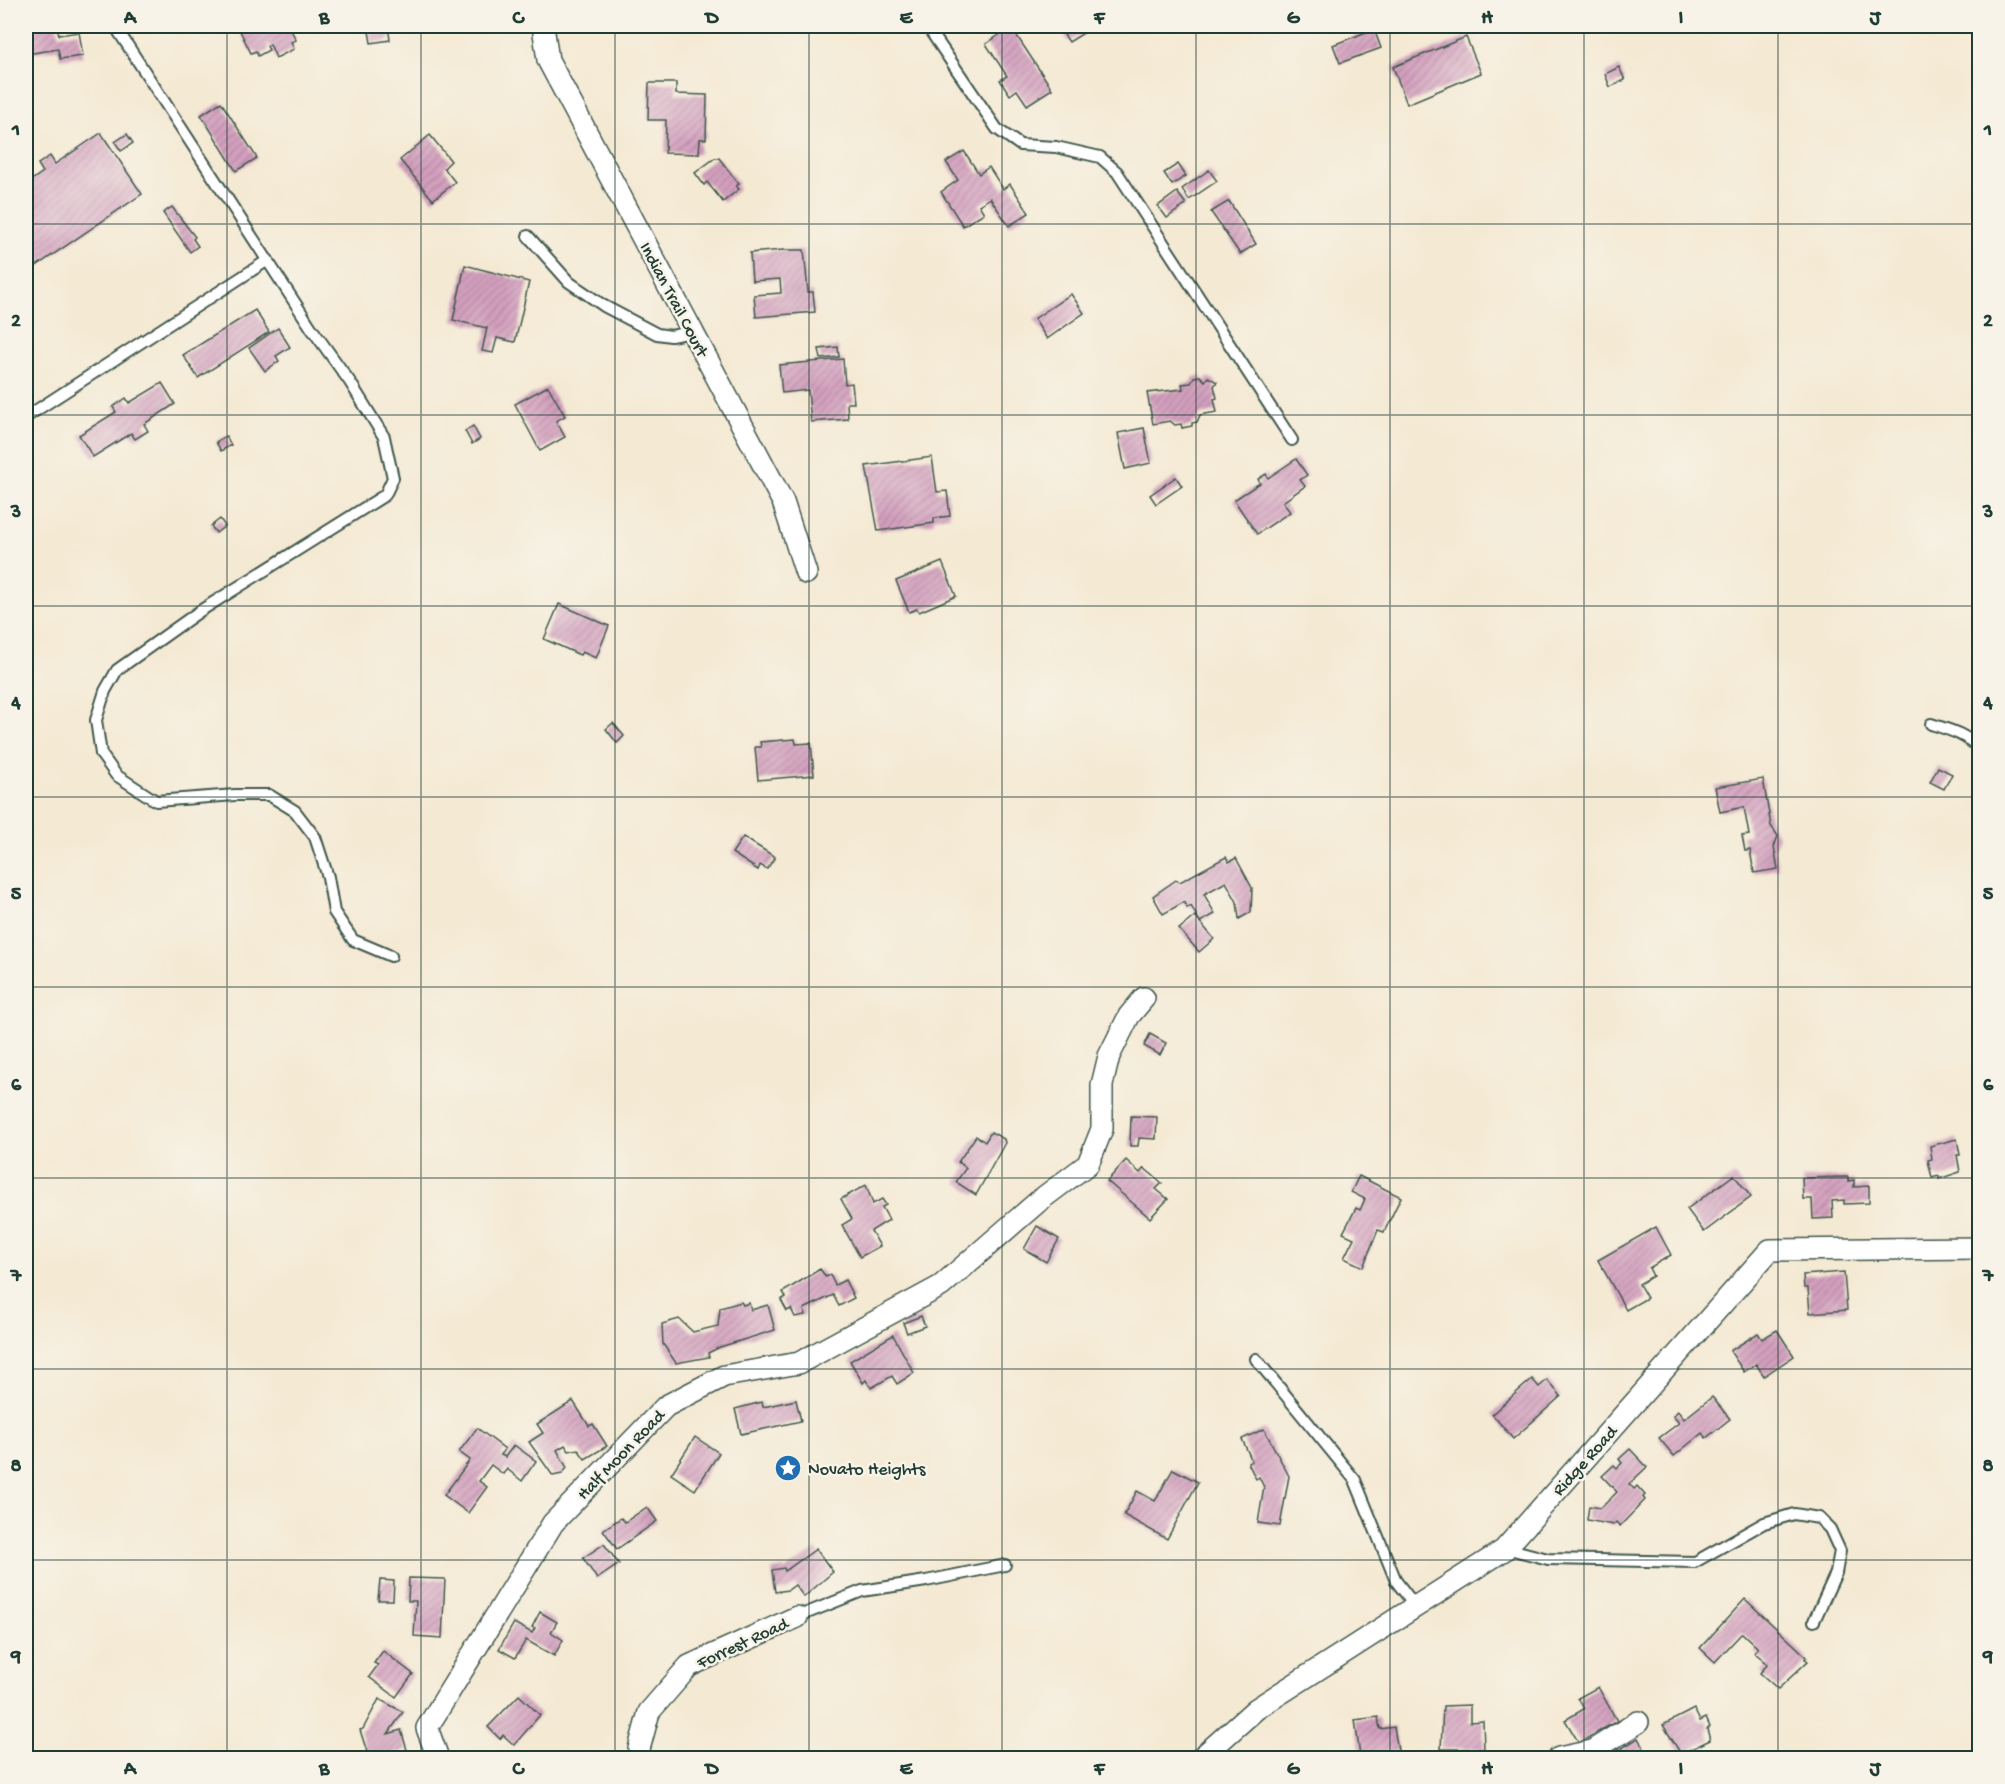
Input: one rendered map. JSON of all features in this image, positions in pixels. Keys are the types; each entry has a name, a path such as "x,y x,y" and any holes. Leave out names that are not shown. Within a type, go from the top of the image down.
{"street":[{"name":"Indian Trail Court","path":"543,26 548,60 783,502 806,573"},
{"name":"Half Moon Road","path":"438,1758 427,1728 553,1523 666,1406 724,1376 799,1363 942,1287 1040,1200 1088,1164 1102,1129 1102,1085 1109,1056 1129,1016 1144,998"},
{"name":"Ridge Road","path":"1201,1758 1256,1709 1506,1548 1770,1250 1980,1248"},
{"name":"Forrest Road","path":"640,1758 639,1749 649,1712 689,1666 796,1617"},
{"path":"1559,1758 1592,1751 1638,1722"}],"lane":[{"path":"115,26 312,329 351,382 384,437 393,478 385,495 210,604 117,670 105,691 96,720 101,754 116,776 156,801 235,795 269,795 295,811 315,837 328,877 334,912 353,940 391,956"},
{"path":"927,26 997,129 1020,145 1056,147 1100,157 1117,172 1292,440"},
{"path":"528,236 569,282 604,306 657,334 671,336 692,332"},
{"path":"26,417 268,260"},
{"path":"1931,724 1954,732 1977,746 1980,751"},
{"path":"1256,1359 1355,1480 1396,1581 1416,1607"},
{"path":"1506,1548 1548,1559 1695,1562 1764,1523 1794,1514 1819,1518 1830,1529 1840,1551 1836,1573 1814,1621"},
{"path":"796,1617 862,1591 926,1581 1005,1564"}],"building":[{"path":"26,26 57,26 59,35 79,32 83,56 60,59 58,49 26,54"},
{"path":"246,26 289,26 296,40 291,42 294,49 276,58 270,44 267,46 269,50 258,56 256,51 251,53 239,29"},
{"path":"368,26 388,26 390,40 371,43"},
{"path":"1058,26 1095,26 1069,42"},
{"path":"1011,27 1052,89 1027,105 1017,90 1010,95 1000,80 1007,76 986,44"},
{"path":"1374,29 1381,48 1340,63 1333,45"},
{"path":"1466,37 1481,73 1407,104 1393,67"},
{"path":"1619,67 1625,80 1610,87 1605,74"},
{"path":"649,83 676,83 676,94 707,95 706,139 700,139 699,154 665,153 666,120 648,120"},
{"path":"221,102 257,158 236,171 201,115"},
{"path":"101,133 142,194 26,273 26,184 43,172 38,164 50,156 55,164"},
{"path":"127,134 133,143 121,151 115,142"},
{"path":"430,135 451,161 444,168 455,182 433,200 400,160"},
{"path":"964,151 979,174 989,167 1003,189 1010,184 1029,213 1009,226 990,198 979,205 984,213 963,226 941,192 958,180 946,162"},
{"path":"715,158 719,158 739,184 736,186 739,189 723,202 707,182 704,185 695,173"},
{"path":"1178,164 1186,176 1172,185 1164,173"},
{"path":"1209,170 1217,181 1189,200 1182,189"},
{"path":"1177,192 1186,204 1167,218 1158,206"},
{"path":"1229,201 1256,244 1240,254 1211,212"},
{"path":"172,207 195,237 193,239 198,246 190,252 163,213"},
{"path":"804,250 808,292 813,292 815,312 756,317 754,295 781,293 780,279 752,281 750,253"},
{"path":"465,265 529,282 515,342 497,338 493,353 482,351 487,328 453,320"},
{"path":"1071,294 1084,313 1047,339 1034,319"},
{"path":"255,310 269,332 198,378 183,355"},
{"path":"278,328 290,347 276,356 279,361 265,371 249,348"},
{"path":"838,347 839,357 821,359 819,349"},
{"path":"843,359 845,384 852,383 854,403 847,403 848,419 811,422 808,390 782,393 779,365"},
{"path":"1200,376 1205,381 1208,377 1217,382 1214,386 1217,398 1214,399 1217,412 1200,415 1192,426 1182,428 1181,424 1175,425 1170,421 1153,424 1147,393 1183,389 1182,384 1191,383 1194,377"},
{"path":"162,383 175,404 144,424 148,431 135,439 131,433 93,457 79,435 116,412 113,407 126,398 129,403"},
{"path":"548,386 565,416 556,421 565,437 540,451 515,404"},
{"path":"473,426 480,439 472,444 465,431"},
{"path":"1144,428 1151,463 1125,469 1118,433"},
{"path":"226,436 231,445 221,451 216,442"},
{"path":"932,457 937,492 947,491 950,516 934,518 934,523 878,531 866,466"},
{"path":"1296,459 1307,475 1300,480 1305,486 1283,502 1290,512 1257,534 1234,500 1260,483 1258,479 1266,474 1268,478"},
{"path":"1176,477 1182,486 1156,504 1150,495"},
{"path":"220,519 225,526 216,533 211,526"},
{"path":"942,562 956,596 919,612 917,609 909,612 896,581"},
{"path":"559,604 609,626 596,658 582,652 580,655 544,639"},
{"path":"613,723 624,736 617,743 606,729"},
{"path":"795,739 796,744 811,743 814,775 758,780 755,747 761,747 760,742"},
{"path":"1938,767 1952,774 1944,789 1930,782"},
{"path":"1763,779 1771,826 1778,836 1774,847 1778,869 1754,873 1750,850 1745,851 1742,836 1749,835 1744,807 1720,812 1715,787"},
{"path":"743,837 775,857 767,869 760,865 758,870 732,853"},
{"path":"1226,857 1229,862 1236,858 1252,888 1251,912 1239,919 1237,902 1226,882 1204,894 1215,914 1200,922 1191,906 1187,908 1184,902 1163,914 1153,896 1176,880 1180,882"},
{"path":"1195,916 1214,939 1199,952 1179,929"},
{"path":"1150,1034 1166,1043 1160,1055 1144,1046"},
{"path":"1131,1116 1157,1117 1156,1139 1139,1138 1138,1146 1130,1146"},
{"path":"991,1132 1004,1139 1005,1143 976,1195 956,1182 966,1168 958,1162 976,1136 985,1142"},
{"path":"1957,1139 1960,1172 1939,1179 1939,1176 1932,1178 1928,1160 1932,1159 1930,1146"},
{"path":"1126,1160 1140,1173 1144,1168 1162,1183 1156,1189 1168,1199 1150,1218 1107,1181"},
{"path":"1734,1175 1751,1197 1704,1232 1687,1209"},
{"path":"1359,1176 1401,1197 1384,1232 1378,1230 1363,1267 1344,1258 1354,1238 1343,1233 1356,1208 1360,1210 1365,1199 1351,1192"},
{"path":"1848,1177 1848,1181 1854,1180 1854,1187 1869,1186 1869,1203 1844,1204 1844,1200 1832,1201 1833,1218 1813,1219 1812,1199 1803,1199 1802,1178"},
{"path":"866,1185 873,1204 882,1199 886,1205 882,1207 889,1220 871,1231 880,1246 860,1257 842,1225 852,1219 841,1199"},
{"path":"1037,1226 1059,1239 1046,1262 1024,1249"},
{"path":"1656,1227 1671,1255 1649,1268 1653,1276 1639,1284 1647,1298 1626,1310 1598,1260"},
{"path":"820,1269 826,1277 830,1275 835,1285 845,1280 854,1298 839,1306 833,1295 804,1309 805,1315 795,1317 791,1309 787,1311 781,1300 786,1297 783,1292"},
{"path":"1844,1272 1847,1310 1810,1313 1808,1288 1804,1288 1803,1275"},
{"path":"741,1302 743,1305 749,1303 751,1310 768,1305 775,1330 720,1347 708,1353 709,1357 676,1363 663,1344 662,1324 679,1319 693,1332 718,1326 720,1308"},
{"path":"921,1316 925,1326 907,1333 903,1323"},
{"path":"1777,1330 1794,1356 1764,1376 1756,1364 1744,1372 1730,1351 1758,1333 1762,1339"},
{"path":"893,1335 914,1373 897,1384 892,1376 871,1388 866,1380 863,1383 850,1361"},
{"path":"1532,1379 1539,1387 1547,1380 1561,1396 1513,1439 1492,1414"},
{"path":"1712,1397 1730,1419 1706,1438 1702,1433 1674,1456 1659,1438 1679,1423 1673,1416 1678,1411 1684,1419"},
{"path":"796,1400 801,1421 741,1434 735,1409 762,1402 763,1407"},
{"path":"573,1401 589,1426 593,1424 607,1446 585,1459 578,1449 569,1451 565,1445 557,1450 567,1468 562,1474 553,1476 529,1442 543,1433 537,1424"},
{"path":"477,1428 505,1449 501,1455 505,1457 514,1445 536,1461 522,1481 507,1469 503,1474 491,1465 479,1481 487,1487 468,1513 444,1495 470,1460 459,1452"},
{"path":"1264,1429 1289,1476 1280,1526 1258,1523 1264,1487 1259,1477 1256,1479 1248,1463 1252,1461 1242,1439"},
{"path":"695,1437 719,1453 695,1490 671,1474"},
{"path":"1630,1449 1647,1467 1629,1484 1634,1489 1637,1486 1645,1495 1643,1497 1645,1500 1620,1526 1616,1522 1613,1525 1587,1520 1589,1506 1601,1508 1617,1492 1602,1476 1614,1465 1617,1468 1622,1463 1619,1459"},
{"path":"1173,1469 1198,1482 1167,1539 1124,1515 1137,1491 1155,1501"},
{"path":"647,1507 657,1521 617,1549 603,1530 621,1518 625,1522"},
{"path":"604,1544 619,1564 597,1579 583,1558"},
{"path":"816,1549 833,1572 804,1597 795,1585 788,1590 775,1592 772,1570 784,1568 785,1571"},
{"path":"409,1578 445,1579 442,1638 414,1636 416,1601 408,1601"},
{"path":"380,1580 394,1581 393,1600 378,1600"},
{"path":"1745,1599 1807,1657 1805,1659 1808,1661 1778,1689 1760,1673 1768,1664 1754,1652 1758,1648 1742,1633 1715,1662 1700,1648"},
{"path":"540,1612 557,1622 551,1632 563,1640 554,1656 526,1640 515,1658 499,1649 514,1623 532,1633 535,1628 532,1627"},
{"path":"383,1651 413,1674 396,1697 369,1677 378,1665 374,1663"},
{"path":"1598,1687 1617,1721 1579,1743 1565,1720 1584,1709 1578,1698"},
{"path":"519,1695 540,1715 514,1745 503,1735 500,1739 488,1727"},
{"path":"379,1699 403,1712 388,1734 401,1730 407,1750 380,1758 369,1758 360,1730 363,1729"},
{"path":"1470,1705 1470,1722 1483,1721 1484,1749 1441,1749 1443,1706"},
{"path":"1694,1709 1700,1721 1706,1718 1710,1727 1707,1729 1710,1740 1681,1754 1663,1725"},
{"path":"1378,1717 1380,1729 1394,1727 1398,1750 1360,1756 1355,1720"},
{"path":"1638,1738 1648,1756 1628,1758 1622,1748"},
{"path":"1619,1748 1625,1758 1602,1758"}],"place":[{"name":"Novato Heights","path":"788,1468"}]}
